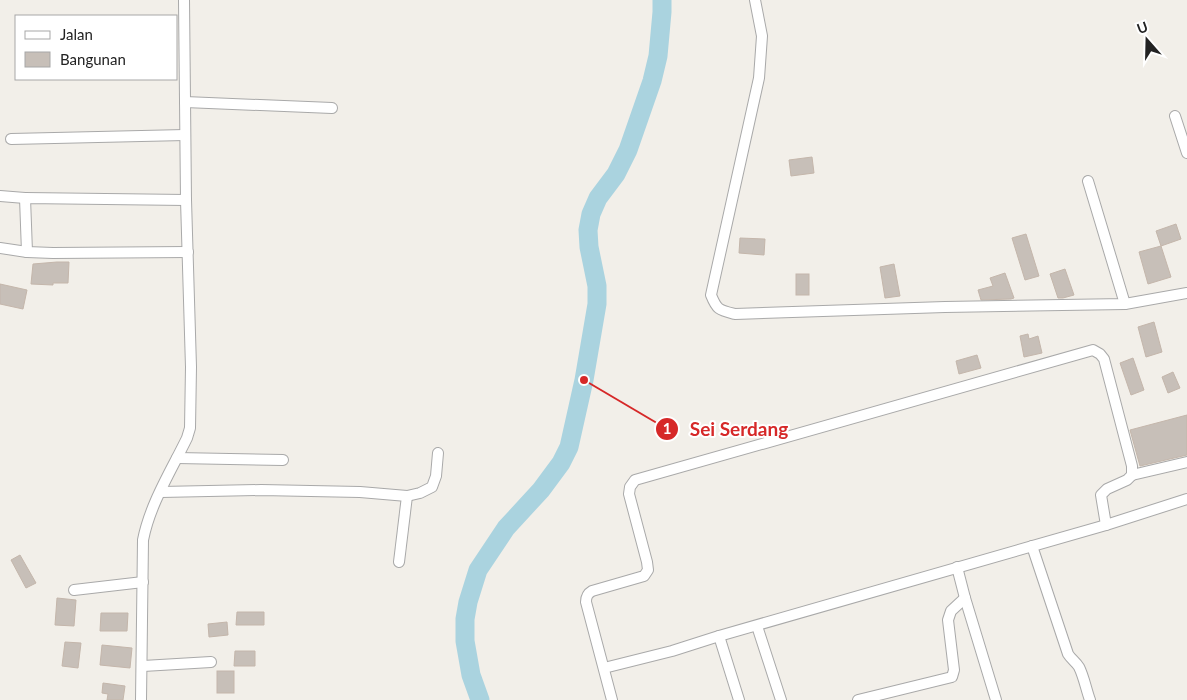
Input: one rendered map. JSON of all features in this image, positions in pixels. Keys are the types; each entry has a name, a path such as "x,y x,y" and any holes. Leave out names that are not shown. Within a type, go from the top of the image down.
{"street":[{"path":"141,700 143,551 147,522 154,503 187,438 191,418 185,102 180,78 184,0"},
{"path":"755,0 762,36 759,78 711,295 716,306 722,311 735,314 945,307 1125,304 1187,293"},
{"path":"185,102 332,108"},
{"path":"1175,116 1187,153"},
{"path":"11,138 185,135"},
{"path":"1088,181 1125,304"},
{"path":"0,196 186,200"},
{"path":"25,198 27,252"},
{"path":"0,248 53,253 188,252"},
{"path":"612,700 586,598 592,591 644,576 648,570 629,494 630,487 635,480 1094,350 1104,359 1132,466 1132,475"},
{"path":"161,492 261,490 360,492 407,496 426,491 432,486 436,476 438,453"},
{"path":"177,458 283,460"},
{"path":"1106,525 1101,495 1107,488 1128,480 1132,475 1187,462"},
{"path":"399,562 407,496"},
{"path":"604,668 672,651 1106,525 1187,499"},
{"path":"1032,546 1068,654 1080,670 1090,700"},
{"path":"957,567 996,700"},
{"path":"74,590 143,582"},
{"path":"858,700 952,677 954,670 948,620 950,611 965,598"},
{"path":"756,626 781,700"},
{"path":"719,636 739,700"},
{"path":"142,666 211,662"}],"building":[{"path":"812,157 814,173 791,176 789,160"},
{"path":"1176,224 1181,239 1161,246 1156,231"},
{"path":"1026,234 1039,276 1025,280 1012,238"},
{"path":"740,238 765,239 764,255 739,253"},
{"path":"1161,246 1171,277 1148,284 1139,252"},
{"path":"69,262 68,283 53,283 53,285 31,284 33,264"},
{"path":"894,264 900,296 885,298 880,267"},
{"path":"1065,269 1074,295 1058,298 1050,274"},
{"path":"1005,273 1014,298 981,300 978,290 993,286 990,278"},
{"path":"796,274 809,274 809,295 796,295"},
{"path":"0,284 27,290 23,309 0,304"},
{"path":"1154,322 1162,352 1146,357 1138,327"},
{"path":"1028,334 1029,339 1038,336 1042,353 1024,357 1020,336"},
{"path":"977,355 981,368 959,374 956,361"},
{"path":"1133,358 1144,390 1131,395 1120,363"},
{"path":"1173,372 1180,388 1168,393 1162,377"},
{"path":"1187,415 1187,455 1140,466 1130,430"},
{"path":"20,555 36,583 26,588 11,560"},
{"path":"57,598 76,600 74,626 55,625"},
{"path":"237,612 264,612 264,625 236,625"},
{"path":"101,613 128,613 127,631 100,631"},
{"path":"227,622 228,635 209,637 208,624"},
{"path":"65,642 81,643 78,668 62,666"},
{"path":"102,645 132,648 130,668 100,665"},
{"path":"235,651 255,651 255,666 234,666"},
{"path":"217,671 234,671 234,693 217,693"},
{"path":"103,683 125,686 123,700 107,700 108,694 102,693"}],"waterway":[{"path":"480,700 471,675 465,641 465,619 468,602 478,570 506,528 541,490 561,463 569,447 584,380 597,304 597,286 589,247 588,230 591,214 598,198 616,174 628,150 652,81 658,56 662,0"}],"place":[{"name":"Sei Serdang","path":"584,380"}]}
